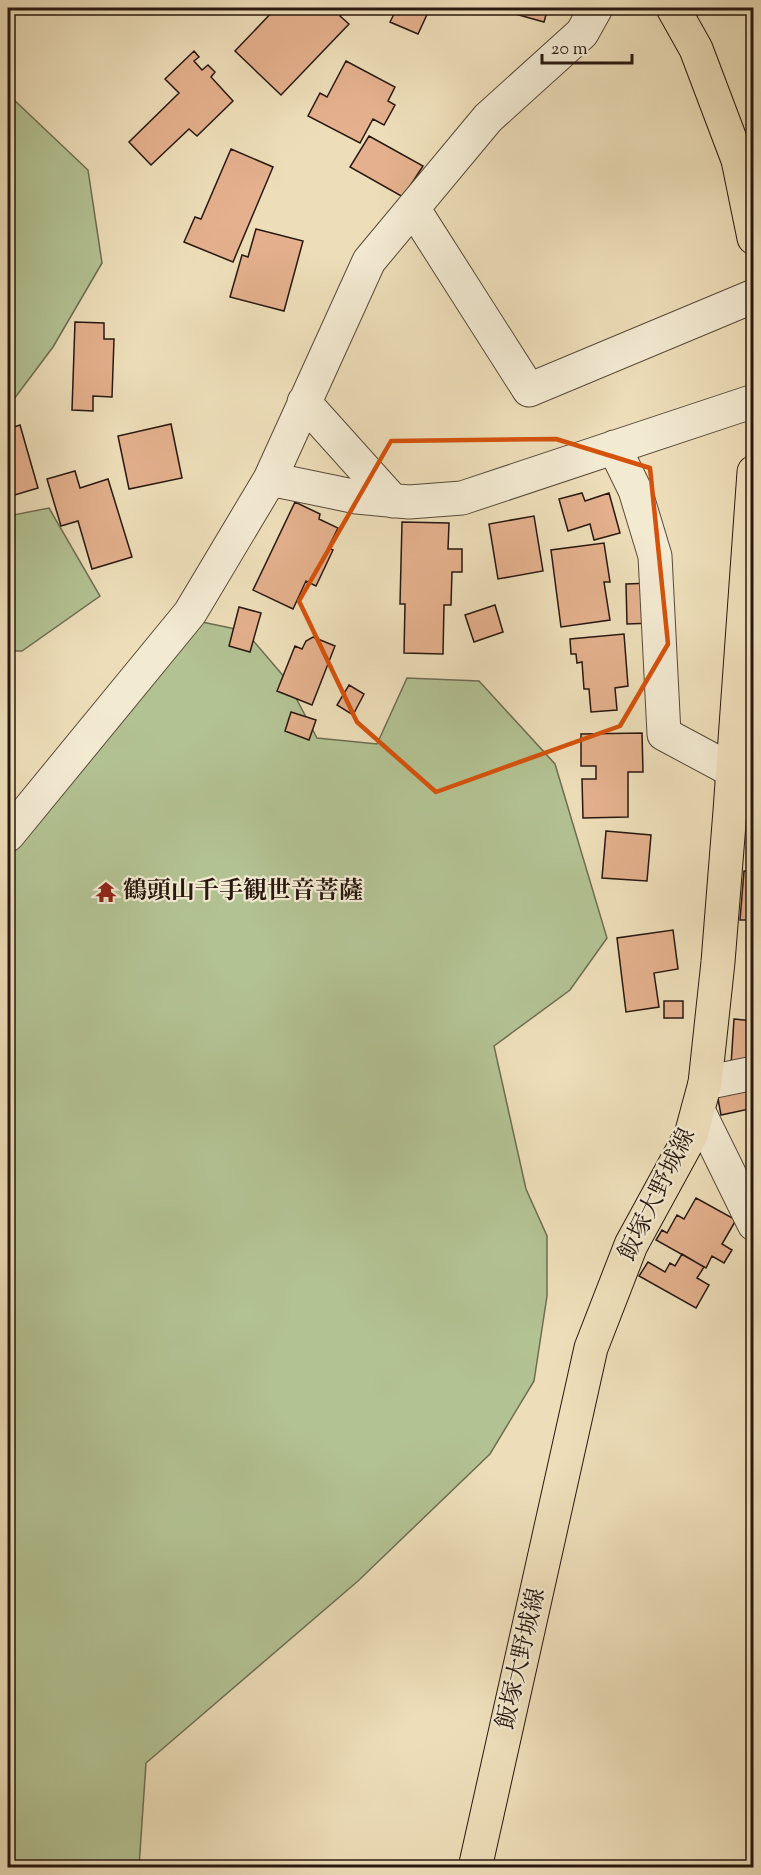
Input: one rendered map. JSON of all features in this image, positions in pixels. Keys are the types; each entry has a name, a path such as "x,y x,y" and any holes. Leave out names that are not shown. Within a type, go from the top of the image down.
{"main road":[{"path":"673,8 696,49 746,158 753,238"},
{"name":"飯塚大野城線","path":"475,1868 591,1348 632,1245 691,1135 702,1096 718,962 753,472"}],"street":[{"path":"8,835 190,613 270,479 369,261 488,118 582,33 596,8"},
{"path":"413,208 529,390 753,296"},
{"path":"270,479 357,497 393,501 462,498 753,401"},
{"path":"304,402 393,501"},
{"path":"614,447 635,490 655,556 664,734 733,771"},
{"path":"753,1073 702,1096 753,1224"}],"highlighted area":[{"path":"556,439 650,468 668,644 620,726 436,792 357,722 299,601 391,441"}],"green space":[{"path":"12,98 88,170 102,263 53,347 8,407 8,99"},
{"path":"49,508 100,596 22,651 8,651 8,516"},
{"path":"202,622 245,631 286,679 317,738 377,744 407,678 479,681 555,764 607,938 570,990 494,1046 526,1189 547,1236 547,1296 534,1381 490,1454 358,1581 146,1763 139,1867 8,1867 8,854"}],"building":[{"path":"276,8 348,8 340,16 349,24 281,95 235,51"},
{"path":"379,8 430,8 418,34 390,22 394,14"},
{"path":"510,8 548,8 544,22 508,12"},
{"path":"194,51 199,57 194,61 202,70 208,65 215,72 211,77 233,101 197,136 189,129 151,165 129,142 179,93 165,79"},
{"path":"346,61 395,87 388,101 395,105 384,125 373,119 360,143 308,116 320,93 327,97"},
{"path":"369,136 423,166 403,197 350,167"},
{"path":"231,149 273,167 233,262 184,242 195,217 201,219"},
{"path":"256,229 303,241 284,311 230,297 242,255 248,257"},
{"path":"75,322 104,323 104,339 114,339 112,397 93,396 93,411 72,410"},
{"path":"171,424 182,478 129,489 118,436"},
{"path":"20,425 38,488 8,497 8,429"},
{"path":"75,471 80,488 108,479 132,557 92,569 78,521 61,526 47,479"},
{"path":"582,493 585,501 609,493 620,533 594,540 590,524 568,531 559,499"},
{"path":"295,502 320,514 319,519 338,528 328,548 333,550 316,586 306,581 293,609 253,590"},
{"path":"534,516 543,571 498,579 489,524"},
{"path":"402,522 449,523 448,549 462,549 462,572 452,572 451,605 444,605 443,654 404,653 405,604 400,604"},
{"path":"604,543 610,582 604,582 610,620 561,627 551,550"},
{"path":"652,583 653,623 627,624 626,584"},
{"path":"495,605 503,632 474,642 465,615"},
{"path":"239,607 261,613 250,652 229,646"},
{"path":"624,634 628,686 615,688 617,710 591,712 589,689 584,689 582,662 577,663 576,654 571,654 570,639"},
{"path":"313,637 335,646 312,705 277,691 295,646 302,649 306,641"},
{"path":"349,685 364,694 353,715 337,705"},
{"path":"291,712 316,720 309,740 285,731"},
{"path":"642,733 643,772 628,772 628,817 583,818 582,779 596,779 596,766 581,766 581,734"},
{"path":"606,831 651,835 647,881 602,878"},
{"path":"744,871 754,872 754,937 750,937 751,920 740,920"},
{"path":"673,930 678,969 654,973 659,1007 626,1012 617,938"},
{"path":"664,1001 683,1001 683,1018 664,1018"},
{"path":"734,1019 754,1021 754,1067 731,1065"},
{"path":"754,1081 754,1108 721,1115 716,1088"},
{"path":"696,1198 736,1220 722,1244 732,1250 724,1263 712,1256 706,1268 656,1240 662,1230 667,1233 677,1215 684,1219"},
{"path":"682,1254 704,1267 697,1278 709,1285 696,1308 639,1276 648,1262 665,1272 670,1263 675,1266"}],"place":[{"name":"鶴頭山千手観世音菩薩","path":"106,892"}]}
